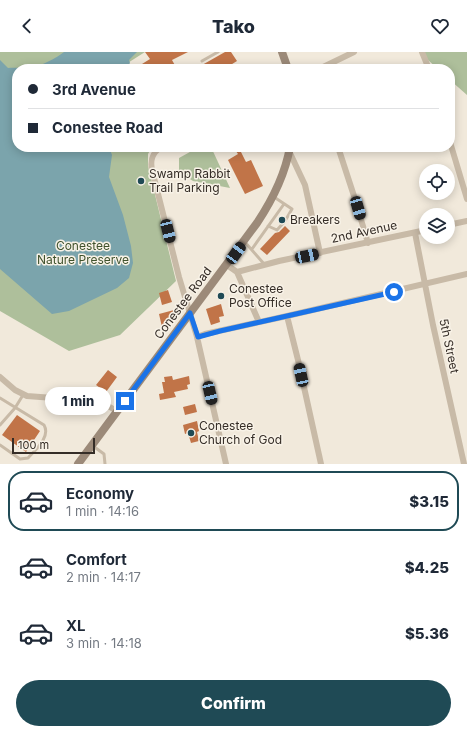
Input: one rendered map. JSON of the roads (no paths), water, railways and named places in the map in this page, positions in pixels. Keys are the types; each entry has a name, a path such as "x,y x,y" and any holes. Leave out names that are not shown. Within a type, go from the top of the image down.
{"main road":[{"path":"282,52 286,64"},
{"name":"Conestee Road","path":"78,464 258,223 274,197 289,152"}],"street":[{"path":"329,64 354,52"},
{"path":"422,52 427,64"},
{"path":"155,152 151,163 152,170 179,277 198,337 226,464"},
{"path":"291,152 305,184 320,253"},
{"path":"340,152 368,243"},
{"path":"453,152 467,198"},
{"path":"455,224 467,221"},
{"name":"2nd Avenue","path":"236,272 266,264 419,232"},
{"name":"5th Street","path":"415,233 464,464"},
{"path":"227,265 236,272 259,322"},
{"path":"198,337 467,274"},
{"path":"287,316 321,464"},
{"path":"0,377 11,387 23,394 34,397 93,401 117,411"}],"lane":[{"path":"202,61 218,52"},
{"path":"268,226 277,230 285,221 292,209 274,197"},
{"path":"252,249 284,204"},
{"path":"244,241 266,264"},
{"path":"0,425 2,420 15,408 23,394"},
{"path":"0,398 44,426 46,430 46,434 38,447 28,458 20,459 0,445"},
{"path":"92,445 104,454 105,464"}],"water":[{"path":"64,52 137,52 129,60 129,64 44,64"},
{"path":"0,60 8,68 12,68 12,152 111,152 112,155 109,177 123,215 131,246 133,263 129,278 117,288 69,311 52,314 0,269"}],"place":[{"name":"Swamp Rabbit Trail Parking","path":"141,181"},
{"name":"Breakers","path":"282,220"},
{"name":"Conestee Post Office","path":"221,296"},
{"name":"Conestee Church of God","path":"191,433"}],"park label":[{"name":"Conestee Nature Preserve","path":"83,253"}]}
